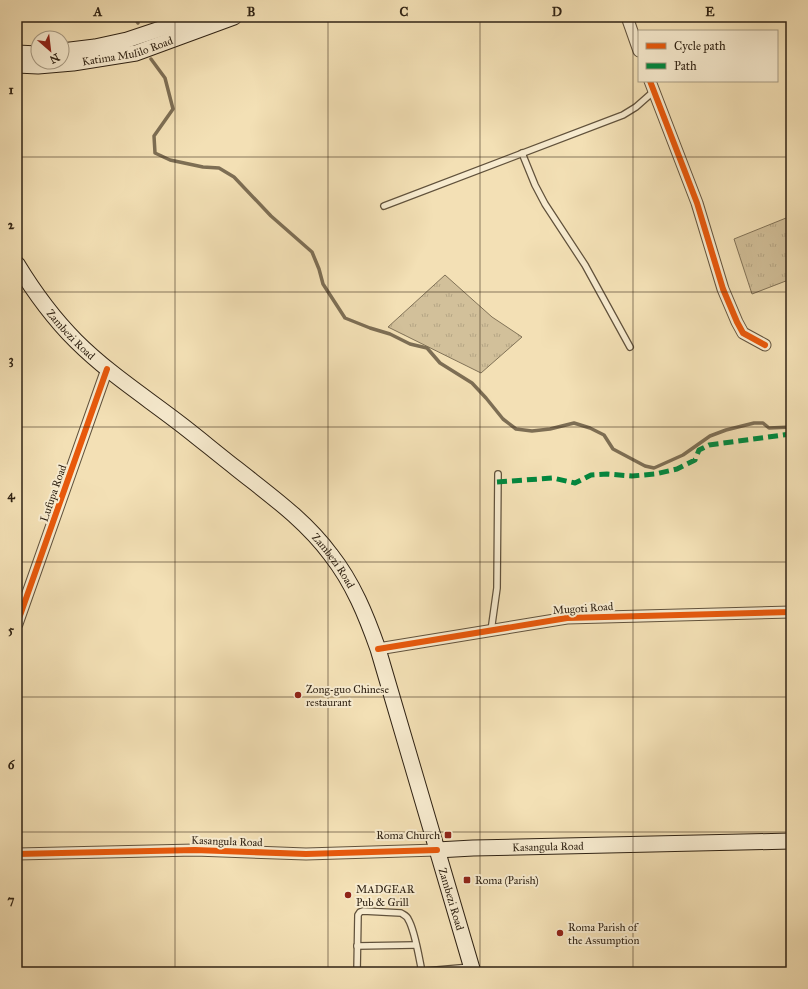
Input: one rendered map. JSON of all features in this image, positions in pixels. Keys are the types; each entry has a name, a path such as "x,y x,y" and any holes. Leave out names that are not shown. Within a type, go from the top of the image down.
{"main road":[{"name":"Katima Mulilo Road","path":"70,50 95,47 127,40 196,17"},
{"name":"Katima Mulilo Road","path":"17,65 38,66 136,53 234,17"},
{"path":"17,53 30,54"},
{"name":"Zambezi Road","path":"17,264 54,317 76,341 107,369 182,425 295,514 331,555 348,579 368,619 378,649 472,969"},
{"name":"Kasangula Road","path":"437,850 791,841"}],"street":[{"path":"627,17 638,48"},
{"path":"652,86 697,203 723,289 737,322 743,333 765,345"},
{"name":"Lufupa Road","path":"17,624 107,369"},
{"name":"Mugoti Road","path":"378,649 567,618 791,612"},
{"name":"Kasangula Road","path":"17,854 195,850 306,854 437,850"}],"lane":[{"path":"384,206 623,115 636,106 652,86"},
{"path":"522,154 545,204 585,265 630,347"},
{"path":"491,631 497,588 498,474"},
{"path":"357,972 358,915 363,911 401,913 408,918 422,972"},
{"path":"358,946 415,944"},
{"path":"414,972 472,969"}],"green space":[{"path":"791,216 791,279 752,294 734,239"},
{"path":"445,275 492,317 522,337 481,373 388,327"}],"waterway":[{"path":"134,17 138,23"},
{"path":"151,59 165,78 173,109 154,136 155,153 170,160 203,167 219,168 234,177 271,216 312,252 323,284 345,318 390,334 410,344 427,348 440,363 472,383 503,419 516,429 532,431 550,429 574,423 590,428 604,435 613,449 645,466 654,468 683,455 710,436 726,430 754,423 763,423 769,428 791,427"}],"marked path":[{"path":"497,482 553,478 575,483 591,475 607,474 632,476 655,474 677,469 695,460 699,450 709,445 791,434"}],"cycle path":[{"path":"650,82 697,203 723,289 737,322 743,333 765,345"},
{"path":"17,624 107,369"},
{"path":"378,649 567,618 791,612"},
{"path":"17,854 195,850 306,854 437,850"}],"place":[{"name":"Zong-guo Chinese restaurant","path":"298,695"},
{"name":"Roma Church","path":"448,835"},
{"name":"Roma (Parish)","path":"467,880"},
{"name":"MADGEAR Pub & Grill","path":"348,895"},
{"name":"Roma Parish of the Assumption","path":"560,933"}]}
